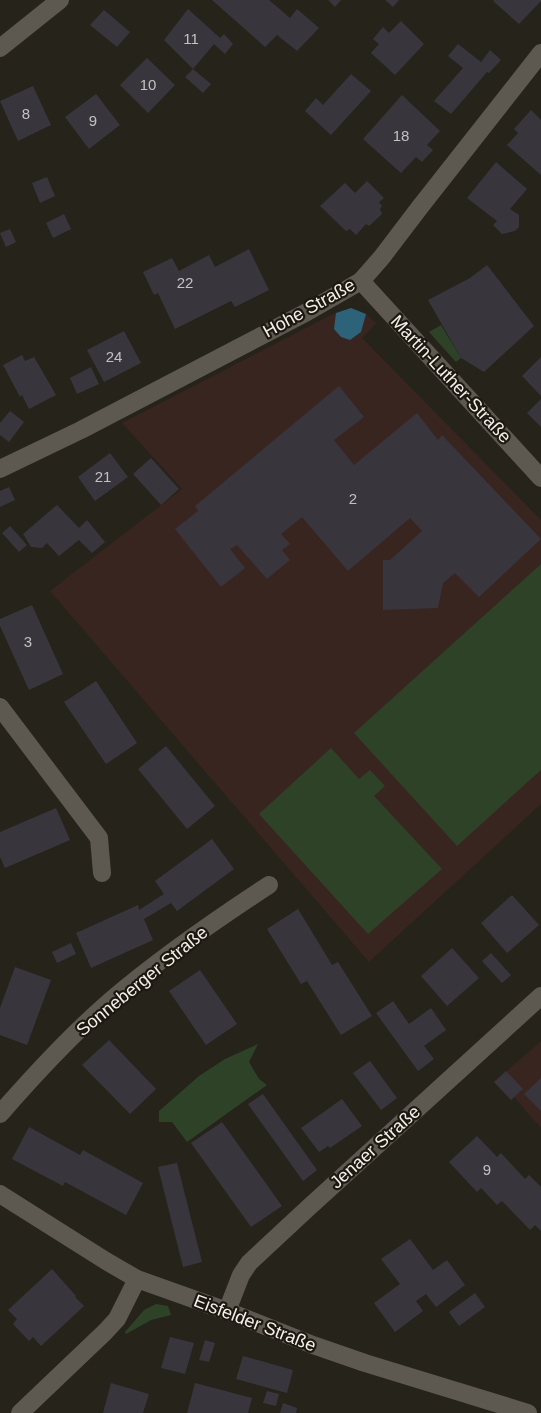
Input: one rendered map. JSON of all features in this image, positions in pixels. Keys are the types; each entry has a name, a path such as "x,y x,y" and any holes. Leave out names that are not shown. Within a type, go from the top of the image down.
{"street":[{"path":"0,48 60,0"},
{"name":"Hohe Straße","path":"0,469 307,312 361,281 541,53"},
{"name":"Martin-Luther-Straße","path":"361,281 541,477"},
{"path":"0,706 99,838 102,873"},
{"name":"Sonneberger Straße","path":"0,1114 54,1054 109,1002 224,915 269,885"},
{"name":"Jenaer Straße","path":"227,1311 241,1275 249,1263 541,996"},
{"name":"Eisfelder Straße","path":"0,1194 137,1279 365,1363 528,1413"},
{"path":"20,1413 117,1319 137,1279"}],"shaded area":[{"path":"351,308 366,314 376,323 362,338 541,520 541,804 369,962 50,591 182,489 122,423 335,313"},
{"path":"541,1041 541,1128 514,1097 511,1100 494,1082"}],"green space":[{"path":"441,325 461,358 456,362 429,332"},
{"path":"541,564 541,770 457,846 354,733"},
{"path":"331,748 359,779 370,770 385,786 374,796 442,869 368,934 259,814"},
{"path":"258,1044 249,1062 259,1079 267,1085 187,1142 172,1122 159,1122 159,1111 199,1076 225,1059"},
{"path":"156,1304 168,1306 171,1315 151,1320 126,1334 125,1332 144,1310"}],"water":[{"path":"351,308 366,314 361,332 350,340 341,337 334,329 336,313"}],"building":[{"path":"212,0 269,0 290,18 297,9 319,28 297,51 277,35 265,47"},
{"path":"328,0 341,0 335,7"},
{"path":"385,0 399,0 393,7"},
{"path":"494,0 541,0 541,1 519,24"},
{"path":"188,9 220,38 224,34 233,44 225,54 214,44 193,69 164,40"},
{"path":"104,10 130,32 117,47 90,25"},
{"path":"401,21 424,44 395,75 371,53 379,44 373,39 383,27 389,33"},
{"path":"458,44 481,62 490,50 501,60 489,73 487,72 451,114 434,101 463,68 448,56"},
{"path":"147,58 175,85 148,113 120,85"},
{"path":"193,69 211,84 203,93 185,77"},
{"path":"351,74 371,91 331,135 305,111 316,98 323,105"},
{"path":"33,86 51,125 18,141 0,101"},
{"path":"96,94 120,125 89,149 65,117"},
{"path":"402,95 440,131 427,145 433,150 422,162 416,157 401,173 363,139"},
{"path":"531,110 541,120 541,175 507,145 518,133 514,129"},
{"path":"496,162 527,189 510,209 519,215 519,227 515,231 502,234 493,225 497,221 467,198"},
{"path":"47,177 55,196 40,203 32,183"},
{"path":"367,181 384,198 379,202 382,206 380,209 382,214 369,226 366,224 356,235 350,229 346,231 320,206 345,183 355,193"},
{"path":"64,214 71,229 53,238 46,223"},
{"path":"10,229 16,242 6,247 0,233"},
{"path":"249,249 269,290 235,307 231,301 175,329 158,293 154,295 143,272 172,258 179,271 209,255 215,267"},
{"path":"487,265 534,326 484,372 461,358 428,300 470,278"},
{"path":"124,331 141,363 104,382 87,350"},
{"path":"22,355 25,361 34,357 56,395 29,409 3,365"},
{"path":"541,357 541,396 522,376"},
{"path":"91,367 99,384 77,394 70,378"},
{"path":"339,386 364,417 334,440 354,465 417,413 438,440 442,435 541,539 479,597 455,573 443,583 438,608 383,610 383,560 390,560 422,531 410,518 348,571 302,517 281,534 290,544 282,550 290,560 267,579 237,545 230,549 245,568 221,587 175,529 198,511 195,506"},
{"path":"541,399 541,427 527,413"},
{"path":"10,411 24,422 9,442 0,435 0,423"},
{"path":"110,453 128,477 95,501 78,477"},
{"path":"151,458 179,489 161,505 133,474"},
{"path":"9,487 15,500 0,507 0,491"},
{"path":"57,505 79,528 87,520 105,542 92,553 79,540 59,556 47,543 42,548 31,547 23,534"},
{"path":"10,526 27,545 19,552 2,533"},
{"path":"32,605 63,674 29,690 0,626 0,619"},
{"path":"96,681 137,743 106,764 64,702"},
{"path":"166,746 215,806 187,829 138,769"},
{"path":"56,808 70,840 5,868 0,857 0,832"},
{"path":"212,839 234,869 177,911 171,903 144,919 153,940 91,968 76,933 138,905 139,910 164,894 155,881"},
{"path":"512,895 539,925 507,953 481,923"},
{"path":"298,909 332,965 338,962 372,1016 341,1035 307,981 301,984 267,929"},
{"path":"71,943 76,954 57,963 52,952"},
{"path":"452,948 479,978 447,1006 421,976"},
{"path":"491,953 511,975 502,983 482,961"},
{"path":"15,967 51,980 27,1045 0,1035 0,1008"},
{"path":"200,970 237,1024 206,1045 169,991"},
{"path":"393,1001 409,1024 431,1008 446,1030 424,1046 434,1059 418,1071 376,1013"},
{"path":"109,1040 156,1089 130,1114 82,1065"},
{"path":"370,1061 397,1098 381,1110 353,1073"},
{"path":"506,1071 523,1089 511,1100 494,1082"},
{"path":"541,1078 541,1111 524,1094"},
{"path":"263,1094 317,1170 303,1181 248,1104"},
{"path":"342,1099 362,1126 330,1148 328,1146 319,1152 301,1128"},
{"path":"222,1122 282,1206 251,1227 191,1143"},
{"path":"29,1127 80,1155 83,1150 143,1183 126,1215 65,1182 63,1186 12,1159"},
{"path":"477,1136 497,1157 501,1153 525,1179 529,1175 541,1187 541,1231 535,1225 530,1230 502,1201 497,1205 481,1188 477,1192 449,1162"},
{"path":"177,1163 202,1262 183,1267 158,1167"},
{"path":"410,1239 433,1270 447,1260 465,1285 436,1307 426,1294 416,1301 423,1311 395,1332 374,1303 400,1284 381,1259"},
{"path":"52,1269 84,1306 41,1346 33,1337 29,1341 13,1324 17,1319 8,1310"},
{"path":"475,1293 485,1307 459,1326 449,1312"},
{"path":"170,1337 194,1343 185,1374 161,1368"},
{"path":"205,1340 215,1343 209,1362 199,1360"},
{"path":"243,1356 293,1370 287,1393 236,1379"},
{"path":"111,1383 149,1394 143,1413 103,1413"},
{"path":"195,1383 252,1398 248,1413 187,1413"},
{"path":"267,1391 279,1394 276,1406 263,1403"},
{"path":"283,1403 297,1408 296,1413 280,1413"}]}
